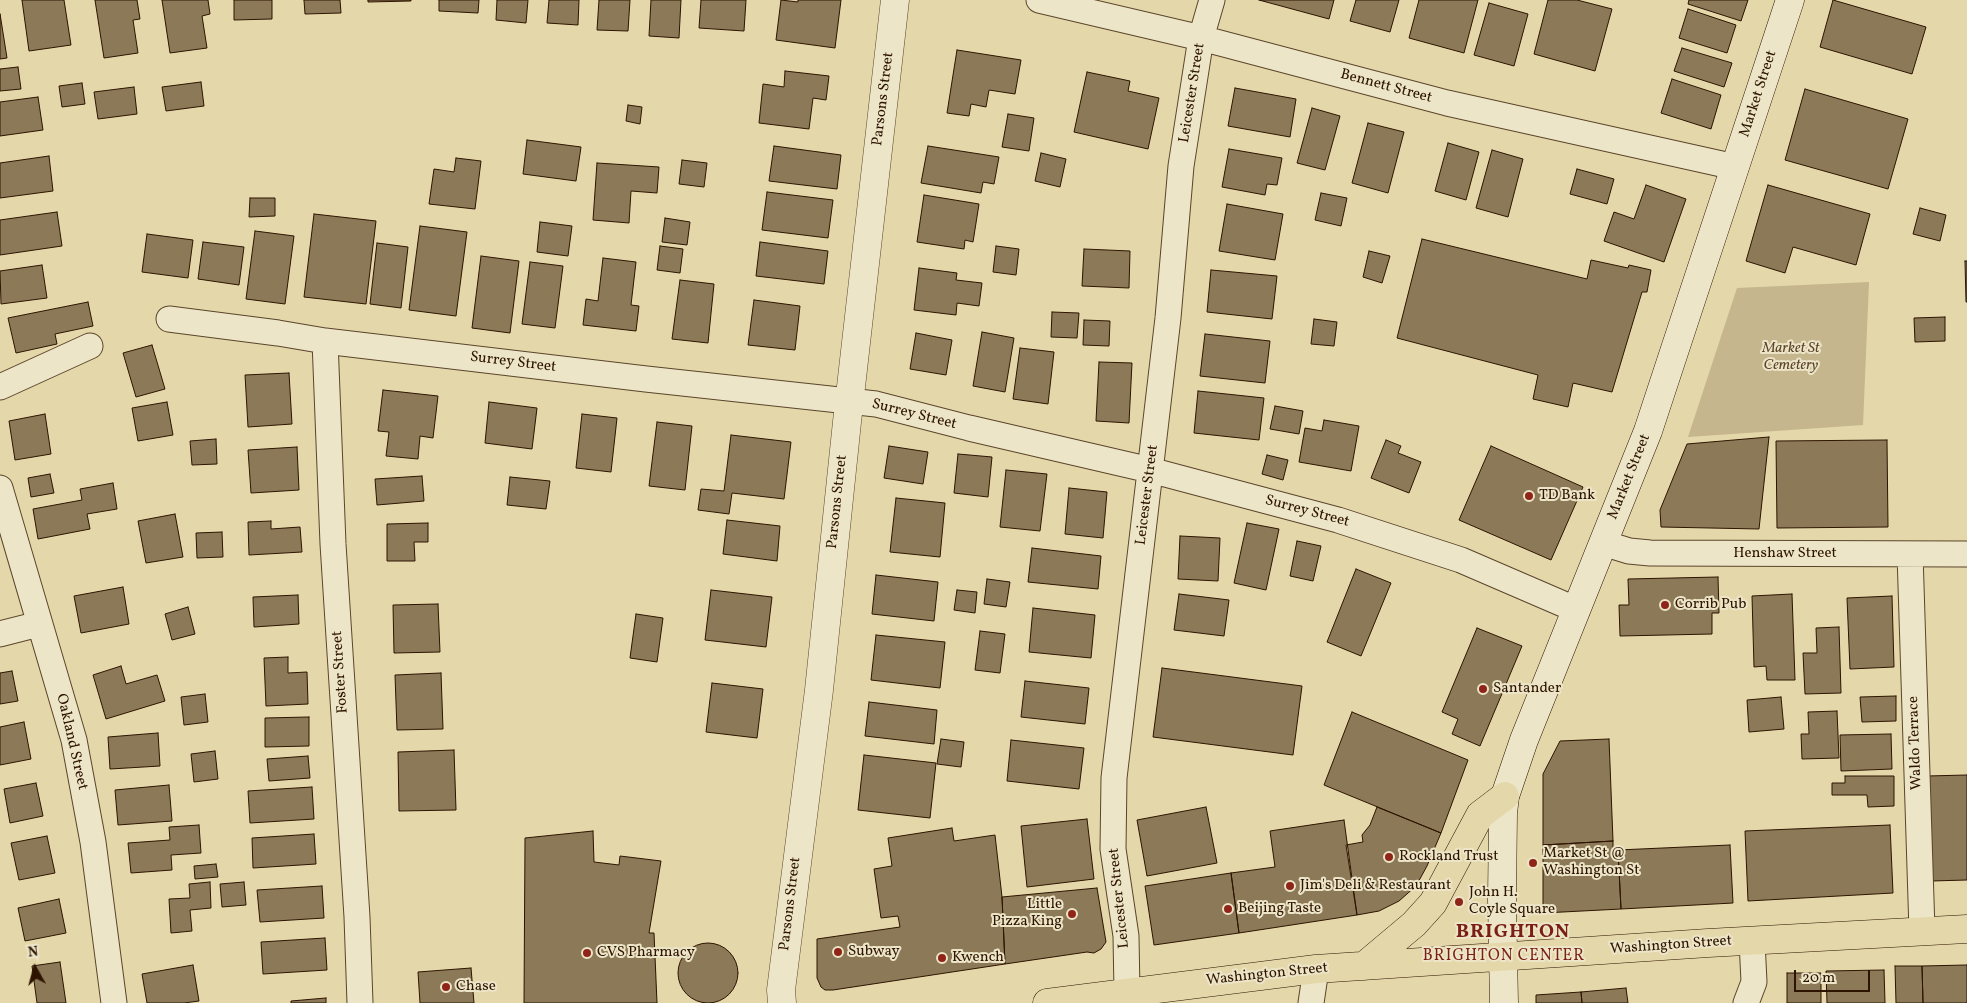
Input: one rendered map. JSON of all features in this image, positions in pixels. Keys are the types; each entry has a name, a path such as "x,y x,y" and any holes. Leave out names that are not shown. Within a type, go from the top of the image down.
{"main road":[{"name":"Parsons Street","path":"782,1003 781,990 820,690 894,0"},
{"name":"Market Street","path":"1504,1003 1502,957 1503,813 1505,796 1524,740 1648,431 1790,0"},
{"path":"1364,966 1414,924 1433,903 1477,819 1505,796"},
{"name":"Washington Street","path":"1047,1003 1085,1000 1127,992 1192,993 1316,969 1752,940 1967,928"}],"street":[{"name":"Bennett Street","path":"1039,0 1201,38 1447,103 1735,167"},
{"name":"Leicester Street","path":"1127,992 1126,936 1113,849 1114,778 1168,318 1181,166 1201,38 1212,0"},
{"name":"Surrey Street","path":"169,319 325,341 876,404 969,428 1150,470 1338,520 1461,560 1577,610"},
{"name":"Foster Street","path":"325,341 333,544 358,926 360,1003"},
{"path":"0,387 90,346"},
{"name":"Oakland Street","path":"0,488 74,740 93,842 114,1003"},
{"name":"Henshaw Street","path":"1604,543 1629,551 1650,553 1967,554"},
{"name":"Waldo Terrace","path":"1910,554 1922,931"},
{"path":"0,634 39,624"},
{"path":"1746,1003 1754,982 1752,940"},
{"path":"1311,1003 1316,969"}],"green space":[{"name":"Market St Cemetery","path":"1869,282 1863,425 1688,437 1737,288"}],"building":[{"path":"22,0 64,0 71,45 29,51"},
{"path":"95,0 137,0 140,19 133,20 138,53 104,58"},
{"path":"162,0 208,0 210,14 202,16 207,48 170,53"},
{"path":"234,0 272,0 272,19 234,20"},
{"path":"304,0 340,0 341,13 305,14"},
{"path":"368,0 411,0 411,1 368,2"},
{"path":"439,0 479,0 478,13 439,11"},
{"path":"497,0 528,0 526,23 496,20"},
{"path":"549,0 579,0 578,25 547,23"},
{"path":"599,0 630,0 628,31 597,30"},
{"path":"651,0 681,0 679,38 649,36"},
{"path":"701,0 746,0 744,31 699,28"},
{"path":"781,0 798,2 798,0 841,0 835,48 776,40"},
{"path":"1259,0 1334,0 1329,19"},
{"path":"1356,0 1399,0 1390,32 1350,21"},
{"path":"1419,0 1478,0 1464,53 1409,38"},
{"path":"1548,0 1577,0 1612,9 1595,71 1534,54"},
{"path":"1689,0 1748,0 1741,21 1688,4"},
{"path":"1833,0 1926,27 1912,74 1820,47"},
{"path":"1489,3 1528,14 1514,66 1474,55"},
{"path":"1688,9 1736,25 1727,53 1679,38"},
{"path":"0,14 7,58 0,59"},
{"path":"1682,48 1732,63 1724,87 1674,71"},
{"path":"957,50 1021,60 1015,94 989,90 986,107 971,104 969,116 947,113"},
{"path":"18,67 21,89 0,91 0,69"},
{"path":"785,71 829,76 826,100 813,98 809,129 759,123 763,84 784,87"},
{"path":"1087,72 1130,81 1128,91 1159,98 1148,149 1074,132"},
{"path":"1672,79 1721,95 1711,129 1661,113"},
{"path":"201,82 204,106 166,111 162,87"},
{"path":"82,83 85,104 62,107 59,86"},
{"path":"134,87 137,114 98,119 94,92"},
{"path":"1235,88 1296,99 1290,137 1228,126"},
{"path":"1805,89 1908,119 1888,189 1785,160"},
{"path":"38,97 43,130 0,136 0,102"},
{"path":"628,105 642,107 640,124 626,121"},
{"path":"1312,108 1340,116 1325,170 1297,163"},
{"path":"1008,114 1034,118 1029,151 1002,147"},
{"path":"1368,123 1404,132 1388,193 1352,183"},
{"path":"527,140 581,147 576,181 523,174"},
{"path":"1448,143 1479,152 1466,200 1435,191"},
{"path":"774,146 841,155 837,189 769,181"},
{"path":"928,146 999,157 994,184 983,182 981,193 921,183"},
{"path":"1229,149 1282,158 1277,185 1267,184 1265,195 1222,187"},
{"path":"1492,150 1523,159 1508,217 1476,208"},
{"path":"1041,153 1066,159 1060,187 1035,181"},
{"path":"49,156 53,191 0,198 0,163"},
{"path":"456,158 481,161 475,209 429,204 434,169 454,172"},
{"path":"682,160 707,163 704,187 679,184"},
{"path":"597,163 659,167 657,193 631,191 629,223 593,220"},
{"path":"1577,169 1614,179 1607,204 1570,194"},
{"path":"1646,185 1686,199 1664,262 1604,241 1614,212 1634,219"},
{"path":"1768,185 1870,214 1856,265 1793,247 1785,273 1746,261"},
{"path":"767,192 833,200 828,238 762,230"},
{"path":"1321,193 1347,198 1341,226 1315,220"},
{"path":"924,195 979,204 973,242 965,240 964,249 917,242"},
{"path":"250,198 275,198 275,216 249,217"},
{"path":"1227,204 1283,214 1275,260 1219,251"},
{"path":"1920,208 1946,215 1940,241 1913,234"},
{"path":"57,212 62,246 0,255 0,220"},
{"path":"314,214 376,221 366,304 304,297"},
{"path":"665,218 690,222 687,245 662,242"},
{"path":"540,222 572,226 568,256 537,252"},
{"path":"420,226 467,232 456,316 409,310"},
{"path":"255,231 294,236 285,304 246,299"},
{"path":"147,234 193,240 188,278 142,272"},
{"path":"1422,239 1587,279 1591,260 1628,268 1629,265 1651,270 1647,292 1642,292 1612,392 1573,383 1568,407 1533,399 1538,375 1397,338"},
{"path":"203,242 244,247 239,285 198,279"},
{"path":"760,242 828,251 824,284 756,276"},
{"path":"377,243 408,247 401,308 370,304"},
{"path":"660,246 683,249 680,273 657,270"},
{"path":"996,246 1019,249 1016,275 993,272"},
{"path":"1084,249 1130,251 1129,288 1082,286"},
{"path":"1369,251 1390,256 1382,283 1363,277"},
{"path":"481,256 519,261 510,333 472,328"},
{"path":"603,258 636,262 631,305 639,306 636,331 583,325 586,299 598,301"},
{"path":"1965,261 1967,261 1967,302 1966,302"},
{"path":"530,262 563,266 555,328 522,324"},
{"path":"42,265 47,298 1,304 0,271"},
{"path":"919,268 957,273 956,280 982,283 979,306 957,303 956,315 914,310"},
{"path":"1211,270 1277,276 1272,319 1207,312"},
{"path":"680,280 714,284 708,343 672,339"},
{"path":"754,300 800,306 795,350 748,345"},
{"path":"88,302 93,326 55,334 57,344 16,353 8,318"},
{"path":"1052,312 1079,313 1077,338 1051,337"},
{"path":"1945,317 1945,341 1915,342 1914,318"},
{"path":"1314,319 1337,322 1334,346 1311,344"},
{"path":"1084,320 1110,321 1109,346 1083,345"},
{"path":"982,332 1014,338 1005,392 973,386"},
{"path":"916,333 952,340 946,375 910,369"},
{"path":"1205,334 1270,341 1265,383 1200,376"},
{"path":"152,345 165,389 136,397 123,353"},
{"path":"1020,348 1054,352 1048,404 1013,399"},
{"path":"1099,362 1132,363 1129,423 1096,421"},
{"path":"289,373 292,424 248,427 245,375"},
{"path":"383,390 438,396 433,438 420,436 418,459 386,456 389,432 378,431"},
{"path":"1198,391 1264,398 1259,440 1194,433"},
{"path":"167,402 173,435 138,441 132,408"},
{"path":"489,402 537,408 532,449 485,443"},
{"path":"1275,406 1303,411 1299,434 1270,429"},
{"path":"45,414 51,454 15,460 9,421"},
{"path":"582,414 617,418 611,472 576,468"},
{"path":"1324,420 1359,426 1351,471 1299,462 1305,428 1322,431"},
{"path":"657,422 692,426 685,490 649,486"},
{"path":"731,435 791,442 784,499 732,493 729,514 698,510 701,489 724,491"},
{"path":"1769,437 1759,529 1661,527 1660,510 1687,444"},
{"path":"216,439 217,464 192,465 190,441"},
{"path":"1386,440 1401,446 1398,453 1421,462 1409,493 1371,478"},
{"path":"1887,440 1888,527 1777,528 1776,441"},
{"path":"889,446 928,452 923,484 884,478"},
{"path":"1491,446 1583,487 1551,560 1459,520"},
{"path":"297,447 299,490 251,493 248,450"},
{"path":"958,454 992,457 988,497 954,493"},
{"path":"1267,455 1288,460 1283,480 1262,474"},
{"path":"1006,470 1047,474 1040,531 1000,527"},
{"path":"50,474 54,493 31,497 28,478"},
{"path":"422,476 424,501 377,505 375,479"},
{"path":"510,477 550,481 546,509 507,505"},
{"path":"113,483 117,509 87,514 90,529 38,539 33,509 82,500 80,489"},
{"path":"1069,488 1107,492 1103,538 1065,534"},
{"path":"896,498 945,503 940,557 890,552"},
{"path":"175,514 183,557 146,563 138,521"},
{"path":"727,520 780,526 777,561 723,554"},
{"path":"271,521 271,529 300,527 302,552 249,555 248,522"},
{"path":"428,523 428,542 414,542 415,561 387,561 387,524"},
{"path":"1247,523 1279,529 1266,590 1234,583"},
{"path":"222,532 223,557 197,558 196,533"},
{"path":"1180,536 1220,538 1218,581 1178,579"},
{"path":"1297,541 1321,546 1313,581 1290,576"},
{"path":"1032,548 1101,556 1098,589 1028,582"},
{"path":"1356,569 1391,583 1361,656 1327,642"},
{"path":"876,575 938,582 934,621 872,614"},
{"path":"1718,577 1719,613 1712,613 1712,634 1620,636 1619,605 1629,605 1628,579"},
{"path":"987,579 1010,582 1006,607 984,604"},
{"path":"123,587 129,624 81,633 74,596"},
{"path":"711,590 772,597 766,647 705,640"},
{"path":"957,590 977,592 975,613 954,610"},
{"path":"1179,594 1229,600 1224,636 1174,630"},
{"path":"1792,594 1795,680 1767,680 1766,666 1754,667 1752,596"},
{"path":"298,595 299,624 254,627 253,597"},
{"path":"1892,596 1894,667 1850,669 1847,598"},
{"path":"438,604 440,652 394,653 393,605"},
{"path":"188,607 195,634 172,640 165,614"},
{"path":"1033,608 1095,615 1091,658 1029,652"},
{"path":"636,614 663,618 657,662 630,658"},
{"path":"1839,627 1841,693 1805,694 1803,653 1817,653 1816,628"},
{"path":"1477,628 1522,646 1480,746 1452,734 1458,719 1442,712"},
{"path":"980,631 1005,634 1000,673 975,670"},
{"path":"876,635 945,642 940,688 871,680"},
{"path":"288,657 288,673 307,672 308,704 266,706 264,658"},
{"path":"121,666 126,684 157,675 165,701 106,719 93,675"},
{"path":"1162,668 1302,686 1293,755 1153,737"},
{"path":"12,671 18,701 0,704 0,673"},
{"path":"441,673 443,729 397,730 395,675"},
{"path":"1025,681 1089,688 1085,724 1021,717"},
{"path":"712,683 763,689 757,738 706,732"},
{"path":"205,694 208,722 184,725 181,697"},
{"path":"1896,696 1896,721 1862,722 1860,697"},
{"path":"1781,697 1784,729 1749,732 1747,700"},
{"path":"869,702 937,710 934,744 865,736"},
{"path":"1837,711 1839,758 1802,759 1801,734 1809,734 1808,712"},
{"path":"1352,712 1468,760 1441,833 1324,785"},
{"path":"309,717 309,746 265,747 265,718"},
{"path":"24,722 31,759 0,765 0,727"},
{"path":"158,733 160,766 110,769 108,737"},
{"path":"1891,734 1892,769 1841,771 1840,735"},
{"path":"941,739 964,742 961,767 937,764"},
{"path":"1609,739 1613,841 1543,845 1543,774 1560,741"},
{"path":"1011,740 1084,748 1079,789 1007,781"},
{"path":"454,750 456,810 399,811 398,752"},
{"path":"215,751 218,779 194,782 191,754"},
{"path":"864,755 936,763 930,818 858,810"},
{"path":"308,756 310,778 269,781 267,759"},
{"path":"1967,775 1967,880 1931,881 1927,776"},
{"path":"1845,776 1894,776 1894,806 1868,807 1867,795 1832,795 1832,783 1845,783"},
{"path":"36,783 43,816 10,823 4,789"},
{"path":"169,785 172,821 118,825 115,790"},
{"path":"312,787 314,819 250,823 248,791"},
{"path":"1206,807 1217,863 1147,876 1137,820"},
{"path":"1377,807 1441,833 1416,886 1399,901 1379,911 1357,915 1346,845 1363,842 1362,835 1370,825"},
{"path":"1087,819 1094,879 1027,887 1021,826"},
{"path":"1344,820 1357,915 1239,933 1231,873 1275,867 1270,831"},
{"path":"199,825 201,853 171,855 172,870 131,873 128,843 170,840 169,827"},
{"path":"1890,825 1893,893 1748,901 1745,831"},
{"path":"952,828 954,841 995,835 1002,897 1005,964 833,990 825,990 821,987 817,978 817,939 900,927 898,916 881,918 874,869 892,866 888,838"},
{"path":"593,831 594,862 619,865 620,856 661,861 649,933 654,933 657,1003 524,1003 525,838"},
{"path":"314,834 316,864 253,868 252,838"},
{"path":"47,836 55,873 19,880 11,843"},
{"path":"1613,841 1613,850 1618,850 1621,909 1543,913 1543,845"},
{"path":"1730,845 1733,903 1621,909 1618,850"},
{"path":"216,864 218,877 195,879 194,866"},
{"path":"1231,873 1239,933 1154,945 1145,886"},
{"path":"210,882 211,908 190,910 192,931 171,933 169,899 190,898 189,884"},
{"path":"244,882 246,905 222,907 220,884"},
{"path":"322,886 324,918 260,922 257,890"},
{"path":"1097,888 1106,942 1101,949 1094,953 1087,952 1005,964 1002,897"},
{"path":"59,899 66,933 25,941 18,908"},
{"path":"325,938 327,970 263,974 261,942"},
{"path":"702,943 714,943 730,951 736,961 738,973 736,985 730,995 714,1003 702,1003 686,995 678,979 678,967 686,951"},
{"path":"60,962 66,1003 37,1003 32,966"},
{"path":"193,965 199,1001 147,1003 142,974"},
{"path":"1967,965 1967,1003 1923,1003 1922,966"},
{"path":"1895,966 1922,966 1923,1003 1896,1003"},
{"path":"471,968 474,1003 420,1003 418,972"},
{"path":"1884,970 1885,1003 1827,1003 1826,971"},
{"path":"1787,973 1821,973 1821,1003 1787,1003"},
{"path":"1626,988 1628,1003 1582,1003 1581,992"},
{"path":"1581,992 1582,1003 1536,1003 1536,995"},
{"path":"326,998 326,1003 291,1003 291,1001"}],"place":[{"name":"TD Bank","path":"1529,496"},
{"name":"Corrib Pub","path":"1665,605"},
{"name":"Santander","path":"1483,689"},
{"name":"Rockland Trust","path":"1389,857"},
{"name":"Market St @ Washington St","path":"1533,863"},
{"name":"Jim's Deli & Restaurant","path":"1290,886"},
{"name":"John H. Coyle Square","path":"1459,902"},
{"name":"Beijing Taste","path":"1228,909"},
{"name":"Little Pizza King","path":"1072,914"},
{"name":"Subway","path":"838,952"},
{"name":"CVS Pharmacy","path":"587,953"},
{"name":"Kwench","path":"942,958"},
{"name":"Chase","path":"446,987"}],"district":[{"name":"BRIGHTON","path":"1513,933"},
{"name":"BRIGHTON CENTER","path":"1504,957"}]}
